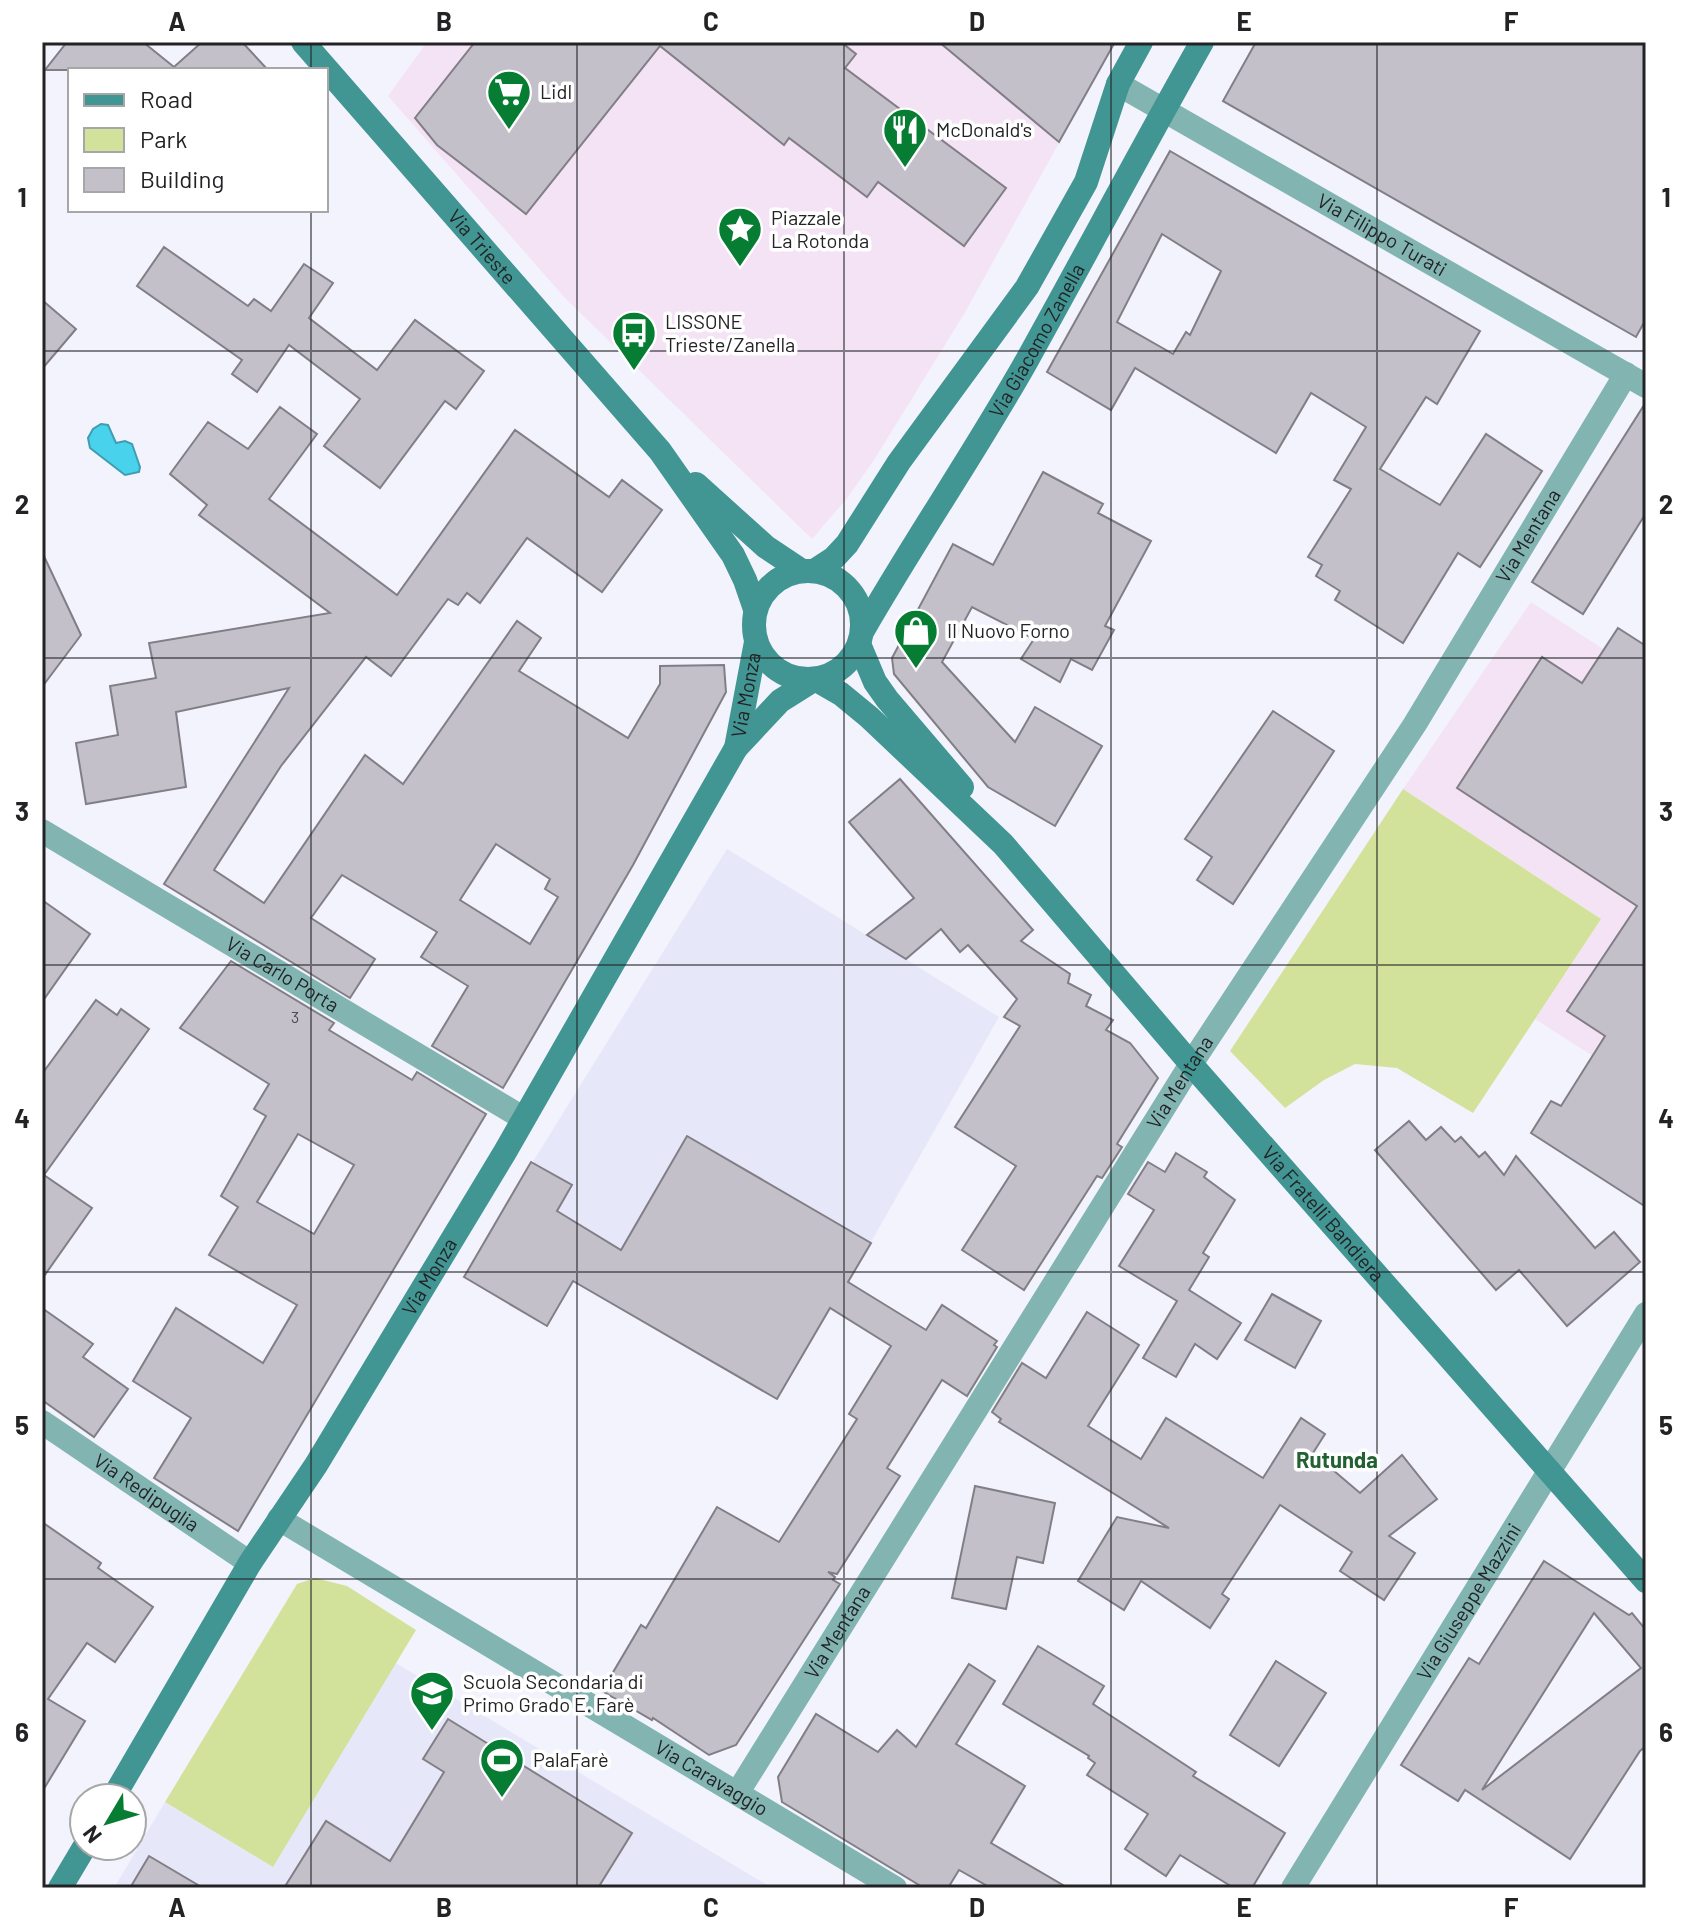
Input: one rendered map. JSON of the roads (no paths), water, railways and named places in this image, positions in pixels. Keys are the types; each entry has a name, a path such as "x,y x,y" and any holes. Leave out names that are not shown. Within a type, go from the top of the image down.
{"street":[{"name":"Via Trieste","path":"303,42 326,68"},
{"name":"Via Giacomo Zanella","path":"808,571 834,558 847,544 899,462 1027,287 1086,182 1118,84 1141,42"},
{"name":"Via Giacomo Zanella","path":"860,638 899,565 944,500 1025,363 1202,42"},
{"name":"Via Trieste","path":"328,71 660,451 733,555 755,609"},
{"name":"Via Filippo Turati","path":"1118,84 1636,380"},
{"name":"Via Mentana","path":"738,1792 1191,1064 1636,380"},
{"name":"Via Trieste","path":"660,451 782,560 808,571"},
{"path":"808,571 837,579 854,596 859,607 860,638 840,669 815,679 795,678 776,669 762,655 753,629 755,609 774,582 790,573 808,571"},
{"name":"Via Fratelli Bandiera","path":"860,638 875,682 962,787 1003,844 1191,1064 1646,1581"},
{"name":"Via Monza","path":"736,748 756,642"},
{"name":"Via Fratelli Bandiera","path":"815,679 861,710 1003,844"},
{"name":"Via Monza","path":"122,1782 250,1563 316,1465 523,1118 736,748 780,701 815,679"},
{"name":"Via Carlo Porta","path":"42,831 523,1118"},
{"name":"Via Giuseppe Mazzini","path":"1293,1888 1646,1314"},
{"name":"Via Redipuglia","path":"42,1422 250,1563"},
{"name":"Via Caravaggio","path":"279,1519 895,1888"},
{"path":"60,1888 75,1862"}],"water":[{"path":"101,424 108,425 116,443 125,441 132,444 139,472 125,475 90,448 88,438 93,429"}],"place":[{"name":"Lidl","path":"509,131"},
{"name":"McDonald's","path":"905,169"},
{"name":"Piazzale La Rotonda","path":"740,268"},
{"name":"LISSONE Trieste/Zanella","path":"634,372"},
{"name":"Il Nuovo Forno","path":"916,670"},
{"name":"Scuola Secondaria di Primo Grado E. Farè","path":"432,1732"},
{"name":"PalaFarè","path":"502,1799"}],"district":[{"name":"Rutunda","path":"1337,1460"}]}
